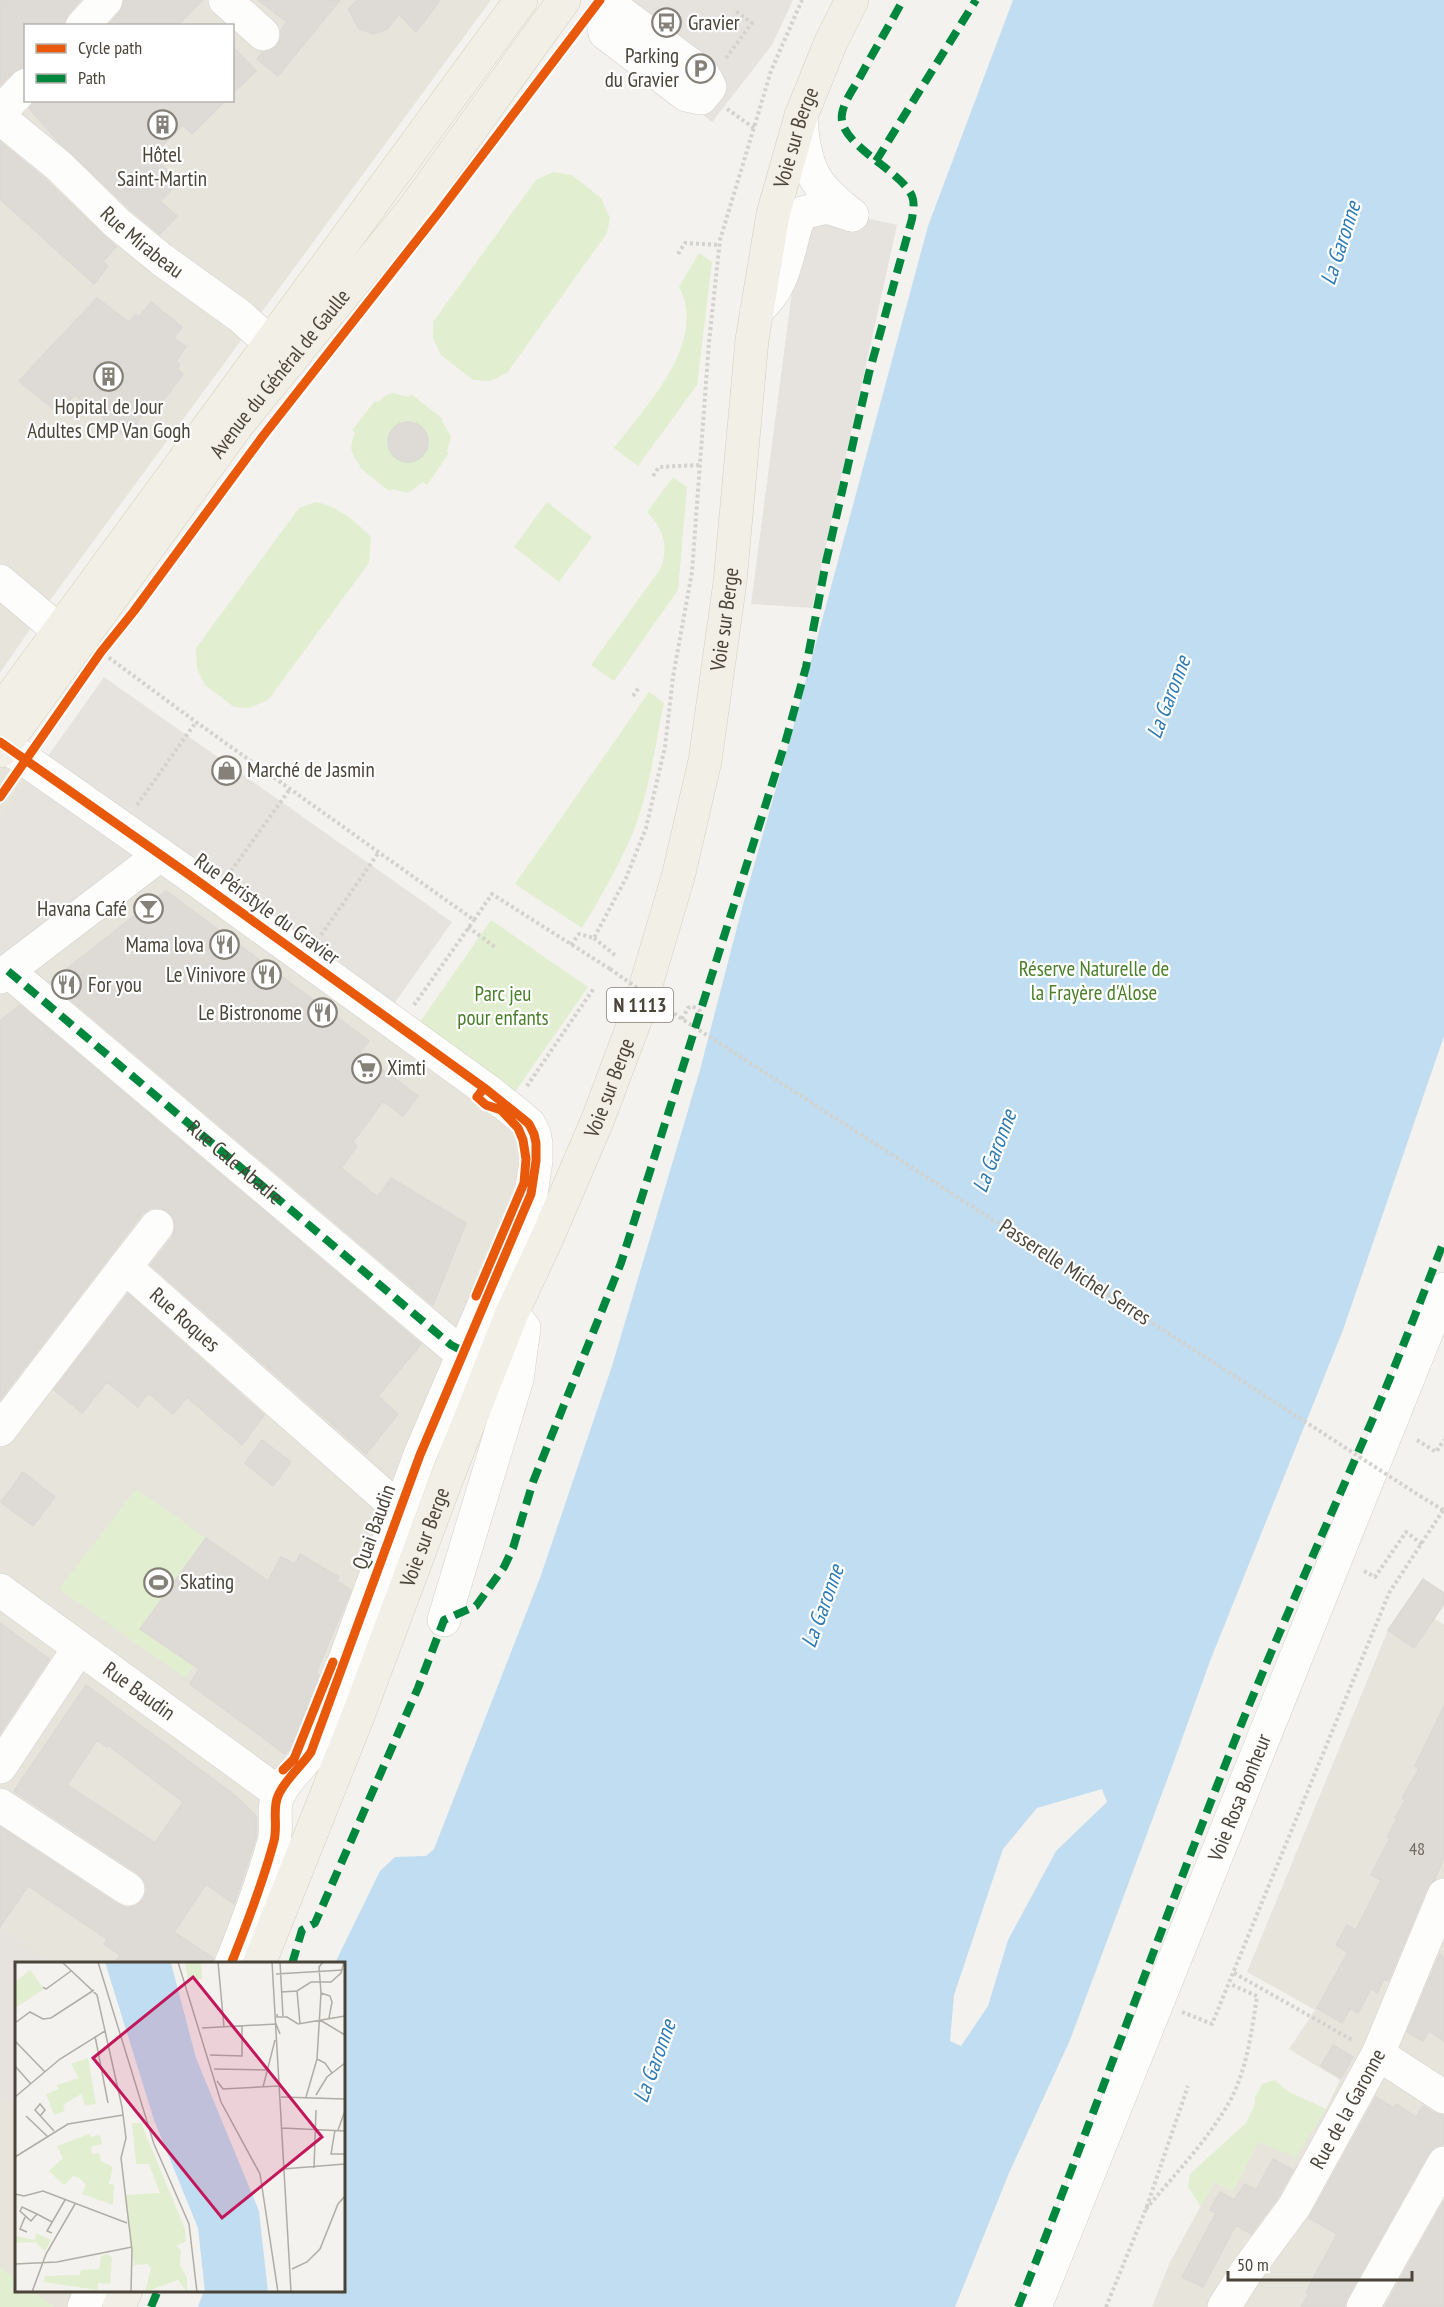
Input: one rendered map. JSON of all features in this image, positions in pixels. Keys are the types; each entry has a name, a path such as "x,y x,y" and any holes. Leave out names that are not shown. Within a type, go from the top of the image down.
{"main road":[{"name":"Avenue du Général de Gaulle","path":"1,746 78,643 520,0"},
{"name":"Avenue du Général de Gaulle","path":"280,351 415,207 564,0"},
{"name":"Voie sur Berge","path":"260,1962 358,1716 447,1478 512,1313 548,1236 637,1015 678,877 705,761 730,582 752,340 773,214 801,116 831,42 852,0"},
{"name":"Avenue du Général de Gaulle","path":"0,711 78,643"},
{"path":"119,2307 125,2292"}],"street":[{"path":"84,24 106,0"},
{"path":"225,0 263,34"},
{"path":"0,112 24,87"},
{"path":"757,310 777,290 787,261 796,221 802,213 827,207 852,215 830,196 814,176 802,142 801,116"},
{"name":"Rue Mirabeau","path":"0,118 59,166 117,222 161,259 240,316 280,351"},
{"path":"0,581 78,643"},
{"name":"Rue Péristyle du Gravier","path":"1,746 160,855 511,1108"},
{"path":"4,974 160,855"},
{"name":"Rue Cale Abadie","path":"4,974 451,1345 463,1351"},
{"name":"Quai Baudin","path":"279,1793 310,1752 400,1506 463,1351 531,1194 536,1143 529,1124 511,1108"},
{"path":"0,1430 157,1226"},
{"name":"Rue Roques","path":"125,1267 390,1500 400,1506"},
{"name":"Voie Rosa Bonheur","path":"1035,2307 1444,1289"},
{"path":"444,1620 517,1379 524,1328 512,1313"},
{"name":"Rue Baudin","path":"0,1590 279,1793"},
{"path":"0,1767 79,1648"},
{"path":"232,1962 274,1840 277,1822 275,1803 279,1793"},
{"path":"0,1805 128,1889"},
{"name":"Rue de la Garonne","path":"1224,2307 1246,2272 1294,2207 1378,2054 1444,1895"},
{"path":"1378,2054 1444,2097"},
{"path":"1363,2307 1444,2163"},
{"path":"84,2307 90,2292"}],"path":[{"path":"594,938 626,878 646,828 665,747 692,572 699,465 720,245 771,71 802,0"},
{"path":"720,66 752,23 734,10"},
{"path":"724,106 754,128"},
{"path":"678,254 685,243 720,245"},
{"path":"652,476 659,467 699,465"},
{"path":"78,643 196,723 474,920 399,1026"},
{"path":"633,696 640,686"},
{"path":"121,828 196,723"},
{"path":"214,894 290,789"},
{"path":"305,959 379,852"},
{"path":"468,927 495,947"},
{"path":"571,945 579,934 594,938 616,956"},
{"path":"511,1108 594,988"},
{"path":"682,1019 688,1008 692,1006 700,1011 701,1015"},
{"path":"1417,1440 1436,1452 1444,1440"},
{"path":"1179,2011 1212,2024 1389,1593 1444,1510"},
{"path":"1364,1571 1375,1577 1406,1532 1422,1544"},
{"path":"1234,1973 1378,2054"},
{"path":"1146,2208 1183,2165 1232,2097 1251,2038 1257,1996 1230,1984"},
{"path":"1106,2307 1146,2208 1188,2086"}],"shaded area":[{"path":"0,0 491,0 48,603 0,673"},
{"name":"Parking du Gravier","path":"600,0 793,0 772,45 712,122 592,25 593,10"},
{"path":"804,200 852,215 897,225 812,608 751,604"},
{"path":"104,677 452,922 391,1008 43,763"},
{"path":"0,736 523,1123 520,1182 379,1524 239,1962 15,1962 15,2292 108,2292 101,2307 0,2307"},
{"path":"30,778 133,852 0,961 0,819"},
{"path":"1434,1618 1444,1625 1444,2307 1152,2307 1170,2262 1214,2182 1233,2191 1258,2142 1326,2109 1340,2080 1289,2049 1315,2010 1247,1972 1388,1630 1414,1648"},
{"path":"0,1928 52,1962 15,1962 15,2108 0,2097"}],"green space":[{"path":"553,172 572,175 601,198 610,218 607,233 507,373 490,381 473,380 441,355 433,338 433,322 536,180"},
{"path":"699,253 712,262 697,385 638,466 614,448 656,394 680,351 686,330 686,308 679,287"},
{"path":"393,393 409,397 411,394 443,419 451,436 447,451 449,453 427,485 423,482 408,493 392,489 389,491 359,467 352,450 355,433 352,430 375,401 378,402 386,395"},
{"path":"673,477 687,487 678,590 614,681 591,665 661,568 664,552 663,538 657,524 647,512"},
{"path":"316,502 346,515 371,537 369,563 268,700 249,708 234,707 205,685 197,669 196,648 299,508"},
{"path":"547,502 592,537 559,582 514,547"},
{"path":"649,692 664,703 644,799 623,855 582,928 515,884"},
{"name":"Parc jeu pour enfants","path":"491,920 588,987 515,1092 418,1025"},
{"name":"Skating","path":"136,1489 259,1575 185,1678 59,1589"},
{"path":"1275,2080 1289,2092 1326,2109 1296,2157 1258,2142 1233,2191 1214,2182 1201,2207 1188,2187 1190,2174 1246,2123 1262,2084"},
{"path":"0,2267 15,2278 15,2292 34,2292 55,2307 0,2307"}],"water":[{"name":"Réserve Naturelle de la Frayère d'Alose","path":"1013,0 1444,0 1444,1036 1343,1330 1210,1661 1070,2040 1009,2173 955,2307 198,2307 204,2292 345,2292 345,1962 335,1962 380,1871 395,1857 426,1856 434,1849 540,1578 612,1366 700,1070 742,908 792,732 928,226","holes":["1102,1789 1107,1802 1056,1851 1008,1940 988,2006 961,2046 950,2041 954,1995 1003,1849 1037,1808"]}],"building":[{"path":"0,0 80,0 68,14 65,24 24,24 24,68 13,72 0,85"},
{"path":"124,0 203,0 179,24 110,24 120,12"},
{"path":"258,0 340,0 278,76 257,59 263,52 269,52 277,46 281,38 281,30 287,22"},
{"path":"358,0 440,0 416,32 399,14 387,29 373,34 359,29 348,9"},
{"name":"Hôtel Saint-Martin","path":"234,48 256,71 234,92"},
{"path":"35,102 224,102 192,134 183,125 153,155 178,183 160,201 177,216 160,234 57,140 29,108"},
{"path":"0,142 46,180 116,247 103,261 108,266 94,284 0,199"},
{"name":"Hopital de Jour Adultes CMP Van Gogh","path":"97,298 129,322 135,315 139,317 151,302 182,327 174,338 186,347 176,361 180,364 177,369 183,374 154,413 148,408 126,437 75,395 58,413 19,381"},
{"path":"408,422 416,423 422,428 427,434 427,450 422,456 416,461 408,462 400,461 394,456 389,450 388,442 389,434 394,428 400,423"},
{"path":"166,891 369,1041 360,1053 418,1096 403,1116 383,1101 353,1142 357,1146 341,1168 378,1197 391,1178 466,1223 433,1305 50,982"},
{"path":"20,1005 421,1344 378,1396 398,1414 366,1454 151,1265 172,1238 175,1229 174,1218 168,1211 160,1208 151,1208 142,1214 0,1399 0,1021"},
{"path":"128,1294 264,1415 242,1445 187,1397 173,1414 148,1393 138,1407 107,1382 82,1413 54,1390"},
{"path":"262,1440 291,1462 273,1486 245,1463"},
{"path":"23,1472 55,1497 33,1526 1,1502"},
{"path":"206,1538 268,1581 281,1557 295,1564 300,1554 339,1577 337,1581 351,1590 316,1673 319,1675 293,1744 285,1754 190,1684 199,1669 140,1629"},
{"path":"1423,1579 1444,1593 1444,1604 1414,1648 1388,1630"},
{"path":"0,1623 49,1659 0,1733"},
{"path":"86,1685 236,1796 256,1816 256,1837 234,1904 206,1884 174,1932 213,1958 213,1962 115,1962 120,1955 104,1944 107,1939 28,1886 0,1927 0,1827 118,1905 126,1908 136,1906 144,1899 147,1891 145,1881 138,1873 14,1791","holes":["97,1740 107,1747 108,1745 183,1802 155,1843 67,1785"]},
{"path":"1444,1706 1444,1857 1435,1879 1427,1888 1388,1981 1384,1979 1377,1993 1371,1989 1358,2013 1350,2008 1342,2023 1317,2008 1348,1952 1336,1945 1347,1925 1356,1930 1381,1880 1371,1875 1390,1838 1387,1837 1405,1800 1402,1798 1419,1769 1415,1766"},
{"path":"1440,1954 1444,1958 1444,2041 1429,2031 1423,2041 1407,2032"},
{"path":"1333,2045 1353,2057 1341,2078 1321,2066"},
{"path":"1376,2097 1394,2108 1397,2104 1416,2117 1423,2106 1444,2116 1444,2144 1435,2147 1428,2154 1344,2307 1301,2307 1309,2294 1306,2292 1337,2234 1309,2218"},
{"path":"1273,2159 1293,2170 1278,2197 1251,2234 1236,2225 1203,2287 1182,2277 1216,2213 1210,2210 1220,2192 1234,2200 1245,2184 1256,2190"},
{"path":"1444,2201 1444,2307 1385,2307"}],"marked path":[{"path":"293,1962 302,1930 315,1923 418,1688 444,1620 476,1606 504,1567 513,1548 533,1482 621,1263 786,740 806,667 826,562 869,373 914,207 912,196 906,186 849,136 843,125 842,114 845,104 903,0"},
{"path":"876,161 976,0"},
{"path":"8,971 451,1345 463,1351"},
{"path":"1018,2307 1241,1725 1381,1400 1444,1241"},
{"path":"151,2307 157,2292"}],"cycle path":[{"path":"0,797 101,652 134,611 263,436 439,212 600,0"},
{"path":"0,742 188,874 487,1090 529,1124 536,1143 531,1194 420,1455 311,1752 285,1784 276,1801 274,1841 232,1962"},
{"path":"476,1296 524,1183 526,1159 523,1140 518,1128 501,1110 486,1105 477,1097 484,1088"},
{"path":"283,1770 294,1759 333,1662"}],"place":[{"name":"Gravier","path":"667,23"},
{"name":"Parking du Gravier","path":"700,68"},
{"name":"Hôtel Saint-Martin","path":"162,124"},
{"name":"Hopital de Jour Adultes CMP Van Gogh","path":"109,376"},
{"name":"Marché de Jasmin","path":"226,770"},
{"name":"Havana Café","path":"148,909"},
{"name":"Mama lova","path":"225,945"},
{"name":"Le Vinivore","path":"267,975"},
{"name":"For you","path":"67,985"},
{"name":"Le Bistronome","path":"323,1013"},
{"name":"Ximti","path":"366,1068"},
{"name":"Skating","path":"159,1582"}],"water label":[{"name":"La Garonne","path":"1340,243"},
{"name":"La Garonne","path":"1168,697"},
{"name":"La Garonne","path":"994,1151"},
{"name":"La Garonne","path":"822,1606"},
{"name":"La Garonne","path":"654,2061"}]}
